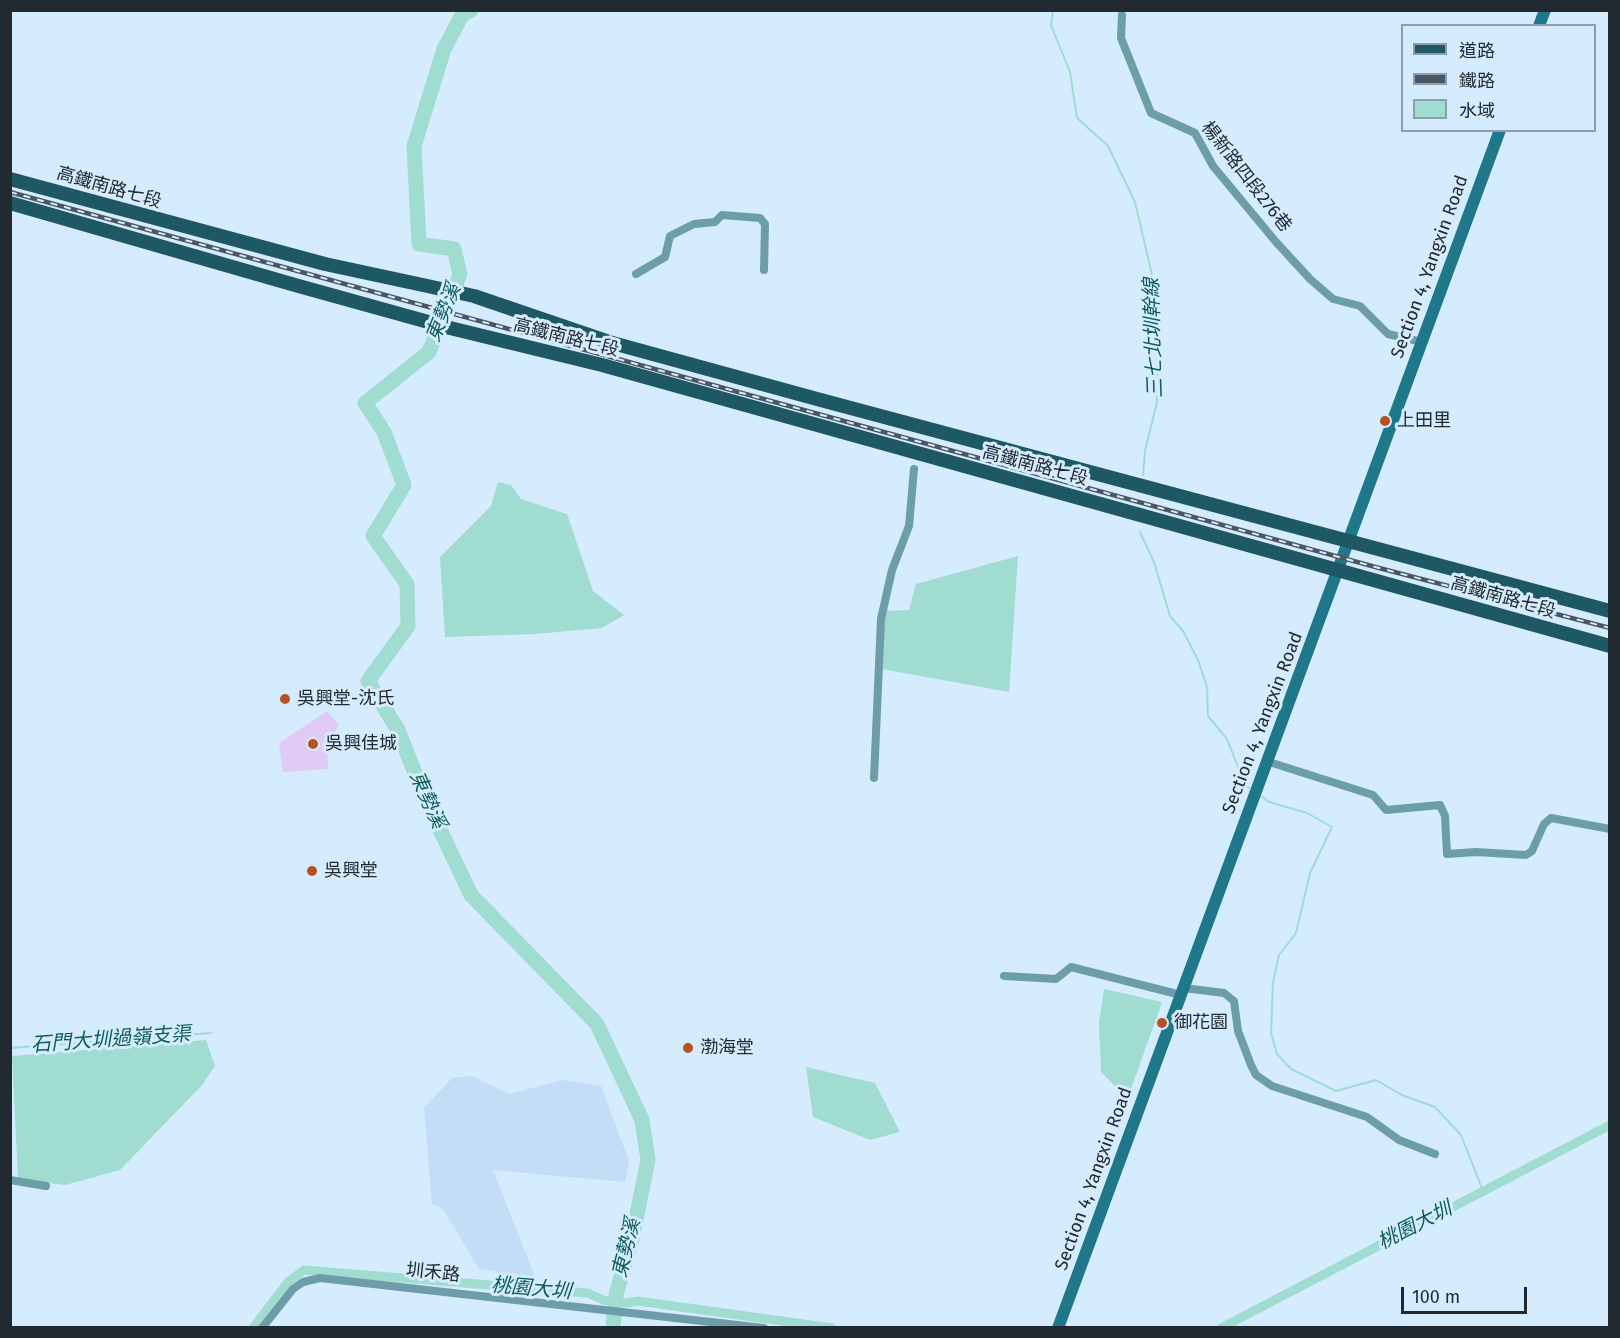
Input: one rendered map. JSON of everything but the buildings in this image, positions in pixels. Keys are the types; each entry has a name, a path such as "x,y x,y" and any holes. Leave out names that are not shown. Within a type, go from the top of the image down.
{"main road":[{"name":"Section 4, Yangxin Road","path":"1058,1328 1348,539 1393,428 1403,390 1499,132"},
{"name":"高鐵南路七段","path":"10,179 325,264 444,288 1015,454 1348,539 1610,611"},
{"name":"高鐵南路七段","path":"10,203 427,321 507,348 602,365 905,451 1015,478 1610,646"}],"street":[{"name":"楊新路四段276巷","path":"1122,15 1120,38 1151,112 1195,133 1213,166 1276,242 1310,279 1333,299 1360,306 1388,334 1422,342"},
{"path":"636,274 665,257 670,236 694,224 715,222 722,214 760,218 765,224 764,270"},
{"path":"874,778 880,619 892,570 909,526 914,469"},
{"path":"1266,761 1373,795 1386,810 1440,805 1445,816 1447,854 1476,852 1526,855 1532,851 1544,824 1556,818 1610,829"},
{"path":"1004,976 1056,979 1071,967 1183,992 1224,993 1234,1001 1238,1031 1256,1075 1272,1086 1367,1118 1399,1140 1435,1154"},
{"path":"10,1180 46,1186"},
{"name":"圳禾路","path":"262,1328 293,1289 303,1282 320,1278 764,1328"}],"shaded area":[{"path":"327,711 339,725 327,747 328,769 283,772 279,743"},
{"path":"472,1076 509,1094 563,1080 601,1086 629,1161 625,1182 493,1170 535,1277 479,1269 443,1209 432,1204 424,1108 452,1078"}],"water":[{"path":"498,482 511,485 521,499 567,514 593,591 624,615 602,628 535,634 445,637 440,557 491,506"},
{"path":"1018,556 1009,692 882,669 885,611 909,610 916,584"},
{"path":"1104,989 1162,1002 1131,1089 1119,1090 1101,1072 1099,1023"},
{"path":"206,1040 215,1066 202,1085 120,1170 65,1185 18,1179 12,1056"},
{"path":"806,1067 875,1083 900,1132 870,1140 813,1117"}],"waterway":[{"name":"東勢溪","path":"471,10 462,15 444,49 414,146 419,244 454,249 460,274 429,352 365,403 384,432 404,485 373,536 407,584 408,626 368,681 398,730 424,796 471,895 597,1024 642,1120 648,1160 632,1239 616,1295 613,1328"},
{"name":"三七北圳幹線","path":"1053,10 1051,25 1070,72 1077,118 1108,146 1135,202 1153,279 1158,338 1157,402 1145,451 1143,475"},
{"name":"三七北圳幹線","path":"1140,532 1154,562 1170,616 1183,631 1198,660 1207,687 1208,716 1227,739 1245,785 1249,788"},
{"name":"三七北圳幹線","path":"1261,796 1269,802 1307,813 1332,827 1310,873 1296,933 1279,955 1273,982 1271,1033 1277,1054 1291,1069 1336,1091 1376,1080 1402,1095 1435,1107 1461,1135 1483,1191"},
{"name":"石門大圳過嶺支渠","path":"10,1048 211,1033"},
{"name":"桃園大圳","path":"1221,1328 1610,1125"},
{"name":"桃園大圳","path":"253,1328 288,1282 304,1270 588,1293 603,1300 627,1303 638,1301 832,1328"}],"railway":[{"path":"10,192 1379,568 1610,628"}],"place":[{"name":"上田里","path":"1385,421"},
{"name":"吳興堂-沈氏","path":"285,699"},
{"name":"吳興佳城","path":"313,744"},
{"name":"吳興堂","path":"312,871"},
{"name":"御花園","path":"1162,1023"},
{"name":"渤海堂","path":"688,1048"}]}
